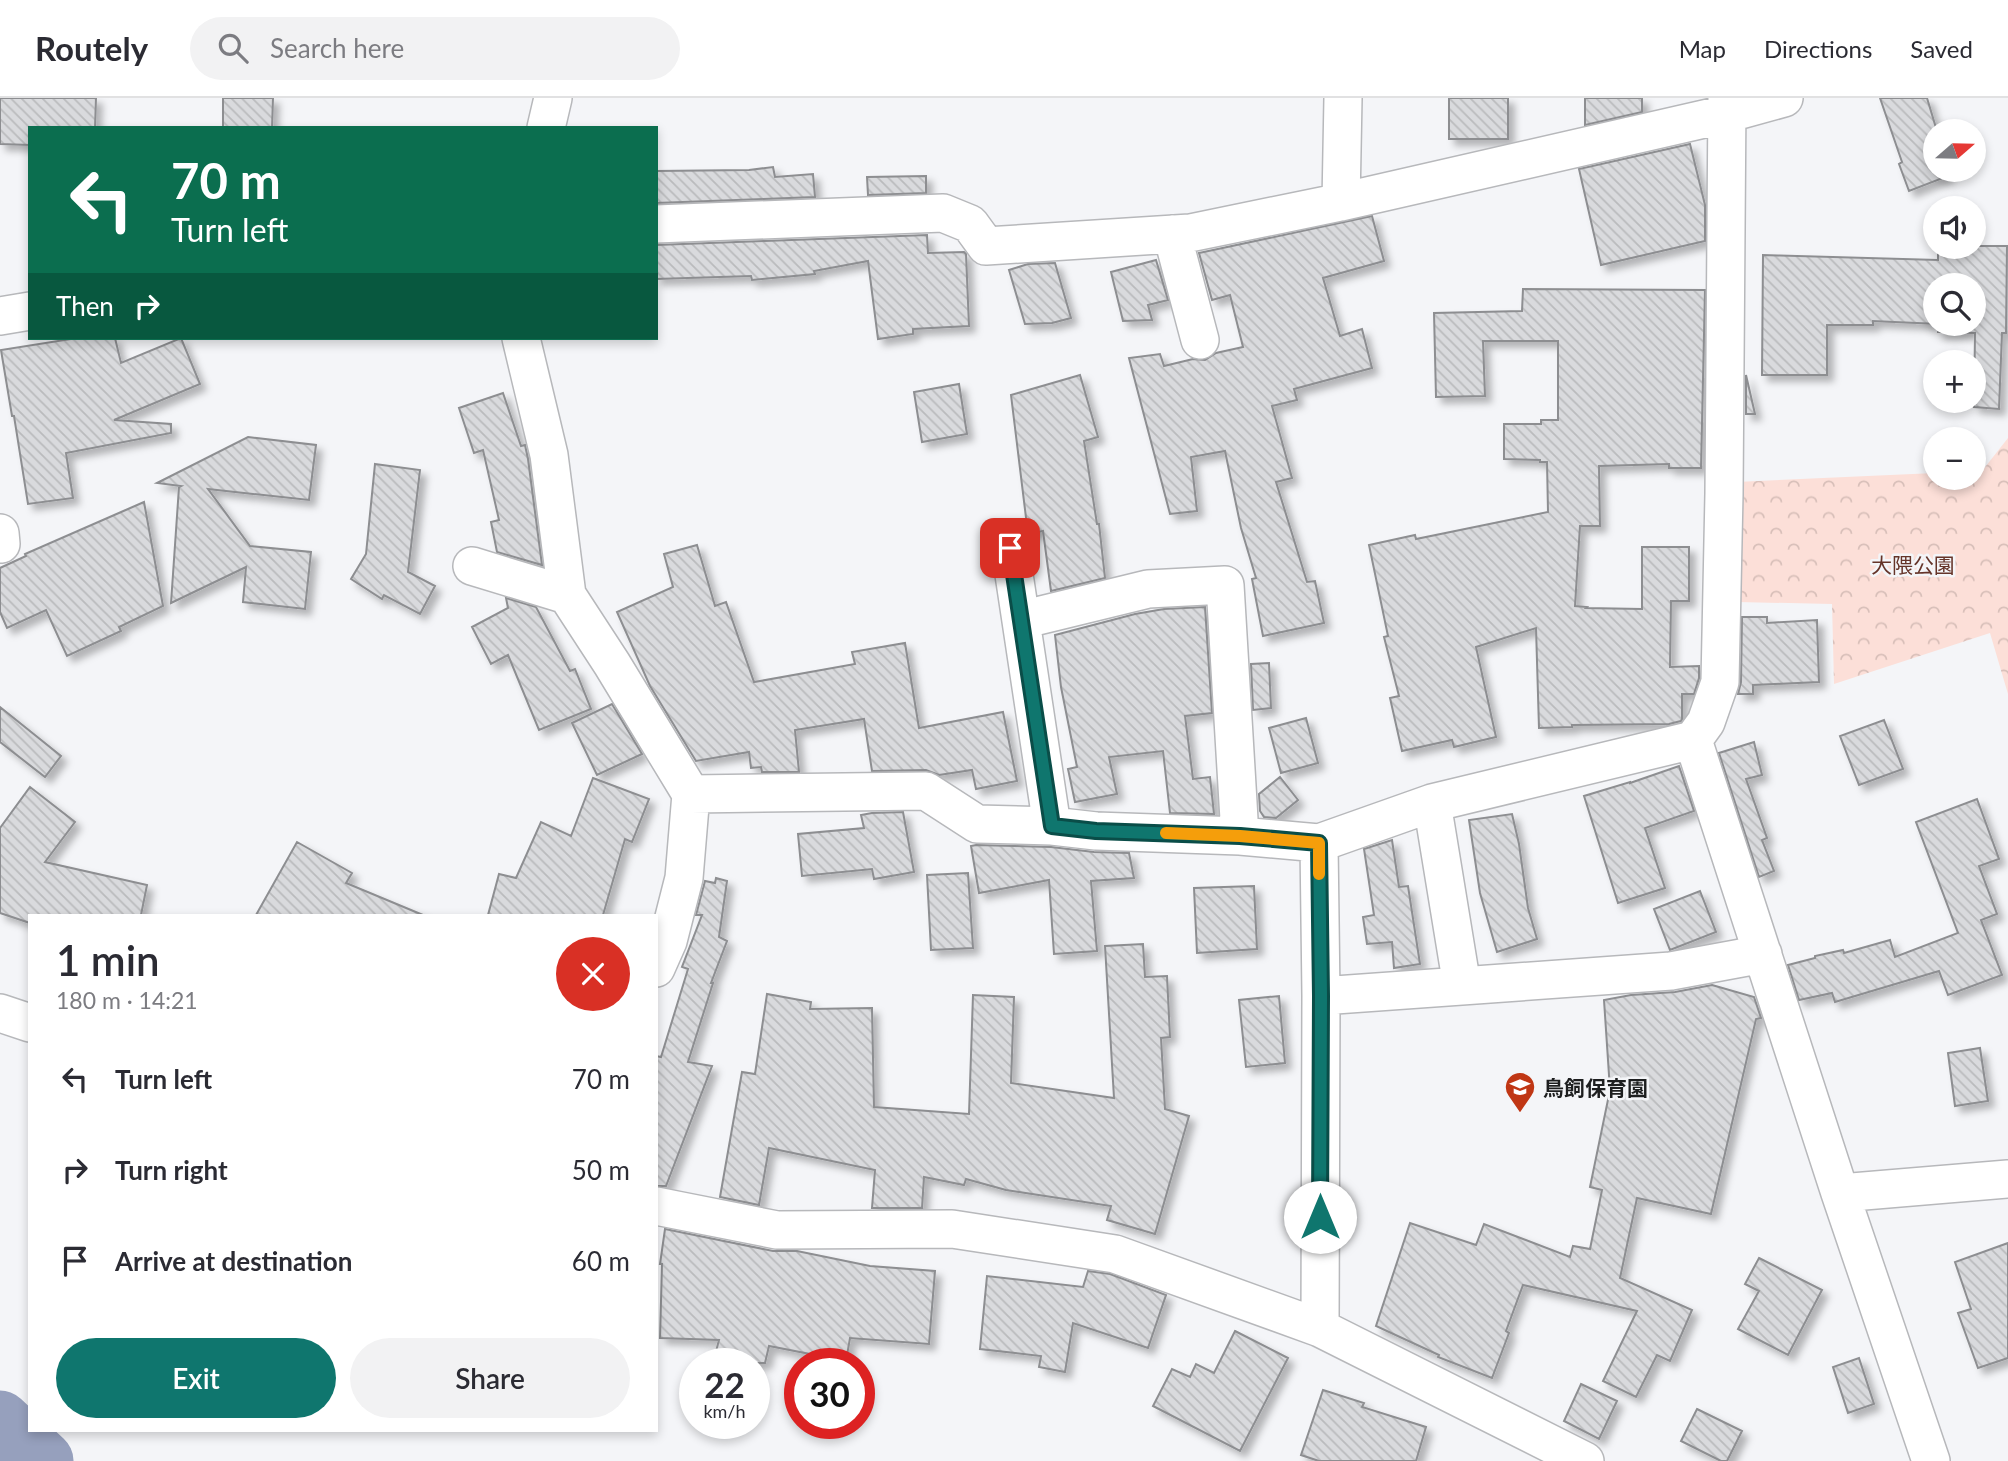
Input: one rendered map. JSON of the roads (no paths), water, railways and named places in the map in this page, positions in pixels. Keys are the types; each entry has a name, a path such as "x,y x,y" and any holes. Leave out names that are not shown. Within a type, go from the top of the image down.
{"street":[{"path":"546,126 553,98"},
{"path":"1341,202 1343,98"},
{"path":"658,224 943,214 970,224 986,246 1190,233 1341,202 1726,106 1784,98"},
{"path":"691,794 926,791 977,824 1240,836 1319,843 1432,803 1693,740 1706,722 1720,682 1726,106"},
{"path":"1172,234 1200,340"},
{"path":"0,316 28,311"},
{"path":"522,340 549,455 567,595 691,794 684,878 668,941 658,964"},
{"path":"1010,548 1052,826"},
{"path":"472,566 567,595"},
{"path":"1021,620 1148,589 1224,585 1240,836"},
{"path":"1693,740 1840,1194 1931,1461"},
{"path":"1432,803 1462,986"},
{"path":"1319,843 1320,1328"},
{"path":"1321,996 1671,971 1763,954"},
{"path":"0,1013 28,1022"},
{"path":"1840,1194 2008,1179"},
{"path":"658,1206 777,1230 952,1228 1115,1254 1320,1328 1585,1461"}],"waterway":[{"path":"0,1421 43,1461"}],"place":[{"name":"鳥飼保育園","path":"1520,1114"}],"park label":[{"name":"大隈公園","path":"1913,564"}]}
